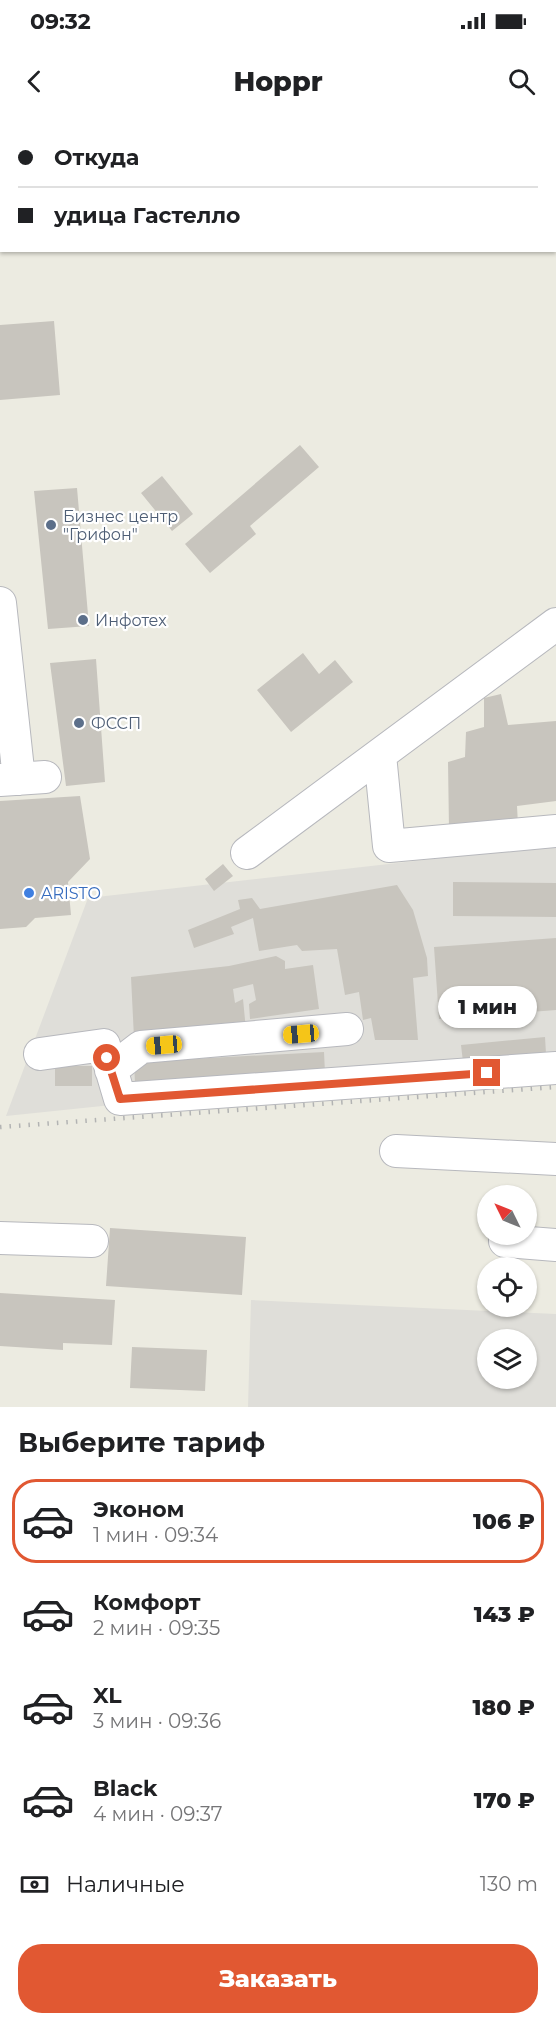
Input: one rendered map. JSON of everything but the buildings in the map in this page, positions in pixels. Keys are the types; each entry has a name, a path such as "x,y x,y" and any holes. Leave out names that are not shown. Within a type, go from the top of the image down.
{"street":[{"path":"0,603 21,778"},
{"path":"247,853 556,624"},
{"path":"380,755 389,846 556,831"},
{"path":"116,1085 141,1047 347,1029"},
{"path":"40,1054 104,1045 116,1085"},
{"path":"116,1085 556,1068"},
{"path":"396,1151 556,1159"},
{"path":"0,1238 92,1241"},
{"path":"537,1244 556,1245"}],"shaded area":[{"path":"556,845 556,1059 6,1116 88,898"},
{"path":"251,1300 477,1310 477,1317 537,1317 537,1313 556,1314 556,1407 248,1407"}],"railway":[{"path":"0,1127 556,1087"}],"place":[{"name":"Бизнес центр \"Грифон\"","path":"51,525"},
{"name":"Инфотех","path":"83,620"},
{"name":"ФССП","path":"79,723"},
{"name":"ARISTO","path":"29,893"}],"route":[{"path":"107,1058 120,1099 487,1073"}]}
